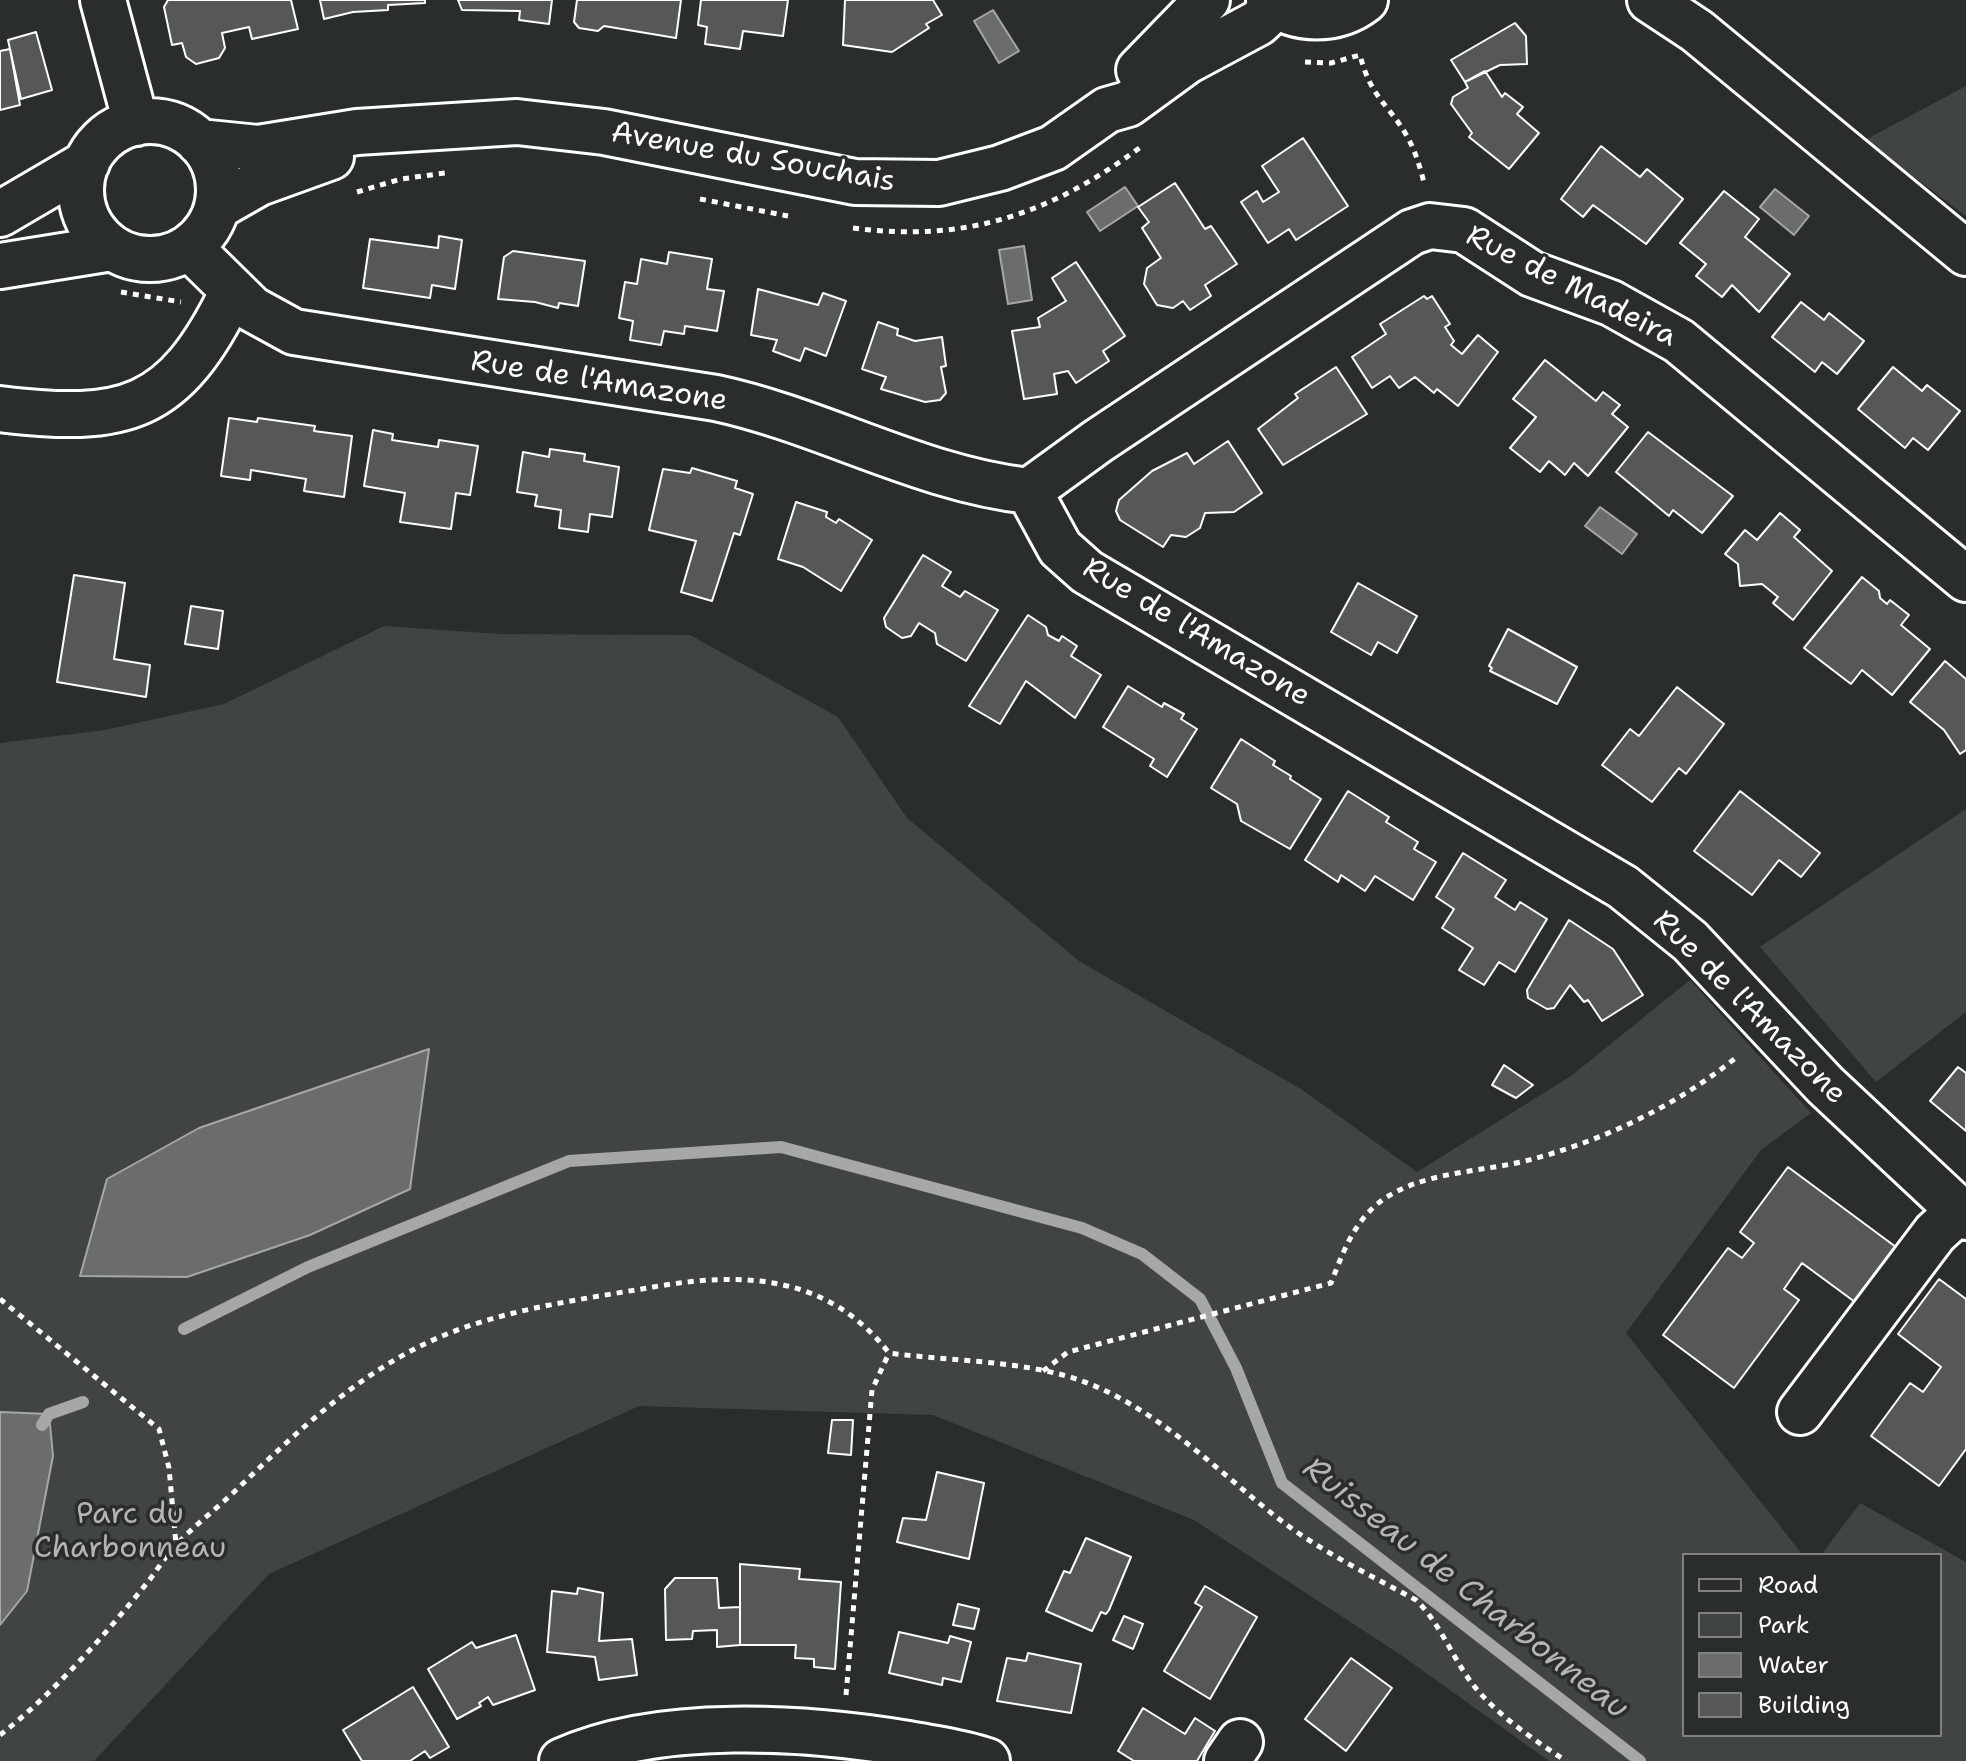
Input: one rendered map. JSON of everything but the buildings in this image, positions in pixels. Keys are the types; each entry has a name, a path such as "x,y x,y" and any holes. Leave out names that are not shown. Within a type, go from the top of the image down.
{"street":[{"path":"103,0 136,123"},
{"name":"Avenue du Souchais","path":"1107,110 1119,88 1174,37 1207,0"},
{"path":"1272,3 1293,14 1328,16 1345,12 1365,0"},
{"path":"1650,0 1697,31 1966,253"},
{"name":"Avenue du Souchais","path":"199,142 258,148 357,132 382,133 476,122 558,126 855,182 911,185 972,176 1029,159 1053,148 1107,110 1128,104 1187,61 1258,23 1272,3"},
{"path":"0,214 87,163 106,137 136,123 170,125 199,142 214,165 219,194 217,207 207,229 189,247 159,259 127,255 101,237 81,194 87,163"},
{"name":"Avenue du Souchais","path":"217,207 259,183 360,146 382,133"},
{"name":"Rue de Madeira","path":"1029,491 1098,441 1412,232 1447,226 1464,230 1532,274 1611,303 1679,341 1966,579"},
{"path":"0,232 101,237"},
{"path":"0,266 101,237"},
{"name":"Rue de l'Amazone","path":"189,247 232,293 270,322 308,336 716,398 782,413 928,470 990,487 1029,491 1060,548 1087,572 1623,887 1690,941 1771,1031 1963,1214"},
{"path":"0,409 61,416 96,415 128,409 179,374 216,326 232,293"},
{"path":"1800,1412 1935,1233 1963,1214"},
{"path":"562,1761 592,1747 720,1728 842,1733 987,1761"}],"path":[{"path":"1043,1371 1068,1352 1331,1283 1356,1227 1377,1205 1402,1188 1531,1160 1587,1140 1697,1089 1771,1031"},
{"path":"0,1735 33,1708 146,1584 176,1545 321,1410 362,1380 446,1334 514,1313 707,1280 772,1283 829,1300 850,1311 889,1353 1043,1371 1069,1377 1121,1401 1191,1447 1296,1531 1416,1600 1432,1616 1471,1682 1502,1715 1566,1761"},
{"path":"0,1299 159,1429 169,1468 176,1545"},
{"path":"846,1693 872,1390 889,1353"}],"green space":[{"path":"1966,86 1966,216 1865,140"},
{"name":"Parc du Charbonneau","path":"384,626 500,634 690,635 838,717 907,818 1079,961 1301,1089 1417,1172 1571,1076 1690,980 1811,1113 1761,1150 1626,1333 1801,1553 1682,1553 1682,1737 1942,1737 1942,1553 1822,1553 1860,1503 1966,1562 1966,1761 1549,1761 1401,1655 1194,1520 933,1415 639,1406 269,1574 94,1761 0,1761 0,743 105,730 224,704"},
{"path":"1966,809 1966,1012 1876,1082 1760,947"}],"water":[{"path":"993,10 1019,51 999,63 974,21"},
{"path":"1125,187 1138,206 1100,231 1087,212"},
{"path":"1775,189 1809,216 1794,235 1760,207"},
{"path":"1024,246 1032,300 1008,304 999,250"},
{"path":"1600,507 1637,534 1622,554 1585,526"},
{"path":"429,1049 410,1189 310,1235 187,1277 80,1276 107,1179 199,1128"},
{"path":"0,1412 49,1414 53,1456 27,1591 0,1625"}],"waterway":[{"name":"Ruisseau de Charbonneau","path":"184,1329 308,1267 569,1161 781,1147 1082,1228 1142,1254 1200,1299 1236,1368 1282,1483 1640,1761"},
{"name":"Ruisseau de Charbonneau","path":"42,1425 49,1414 83,1402"}]}
